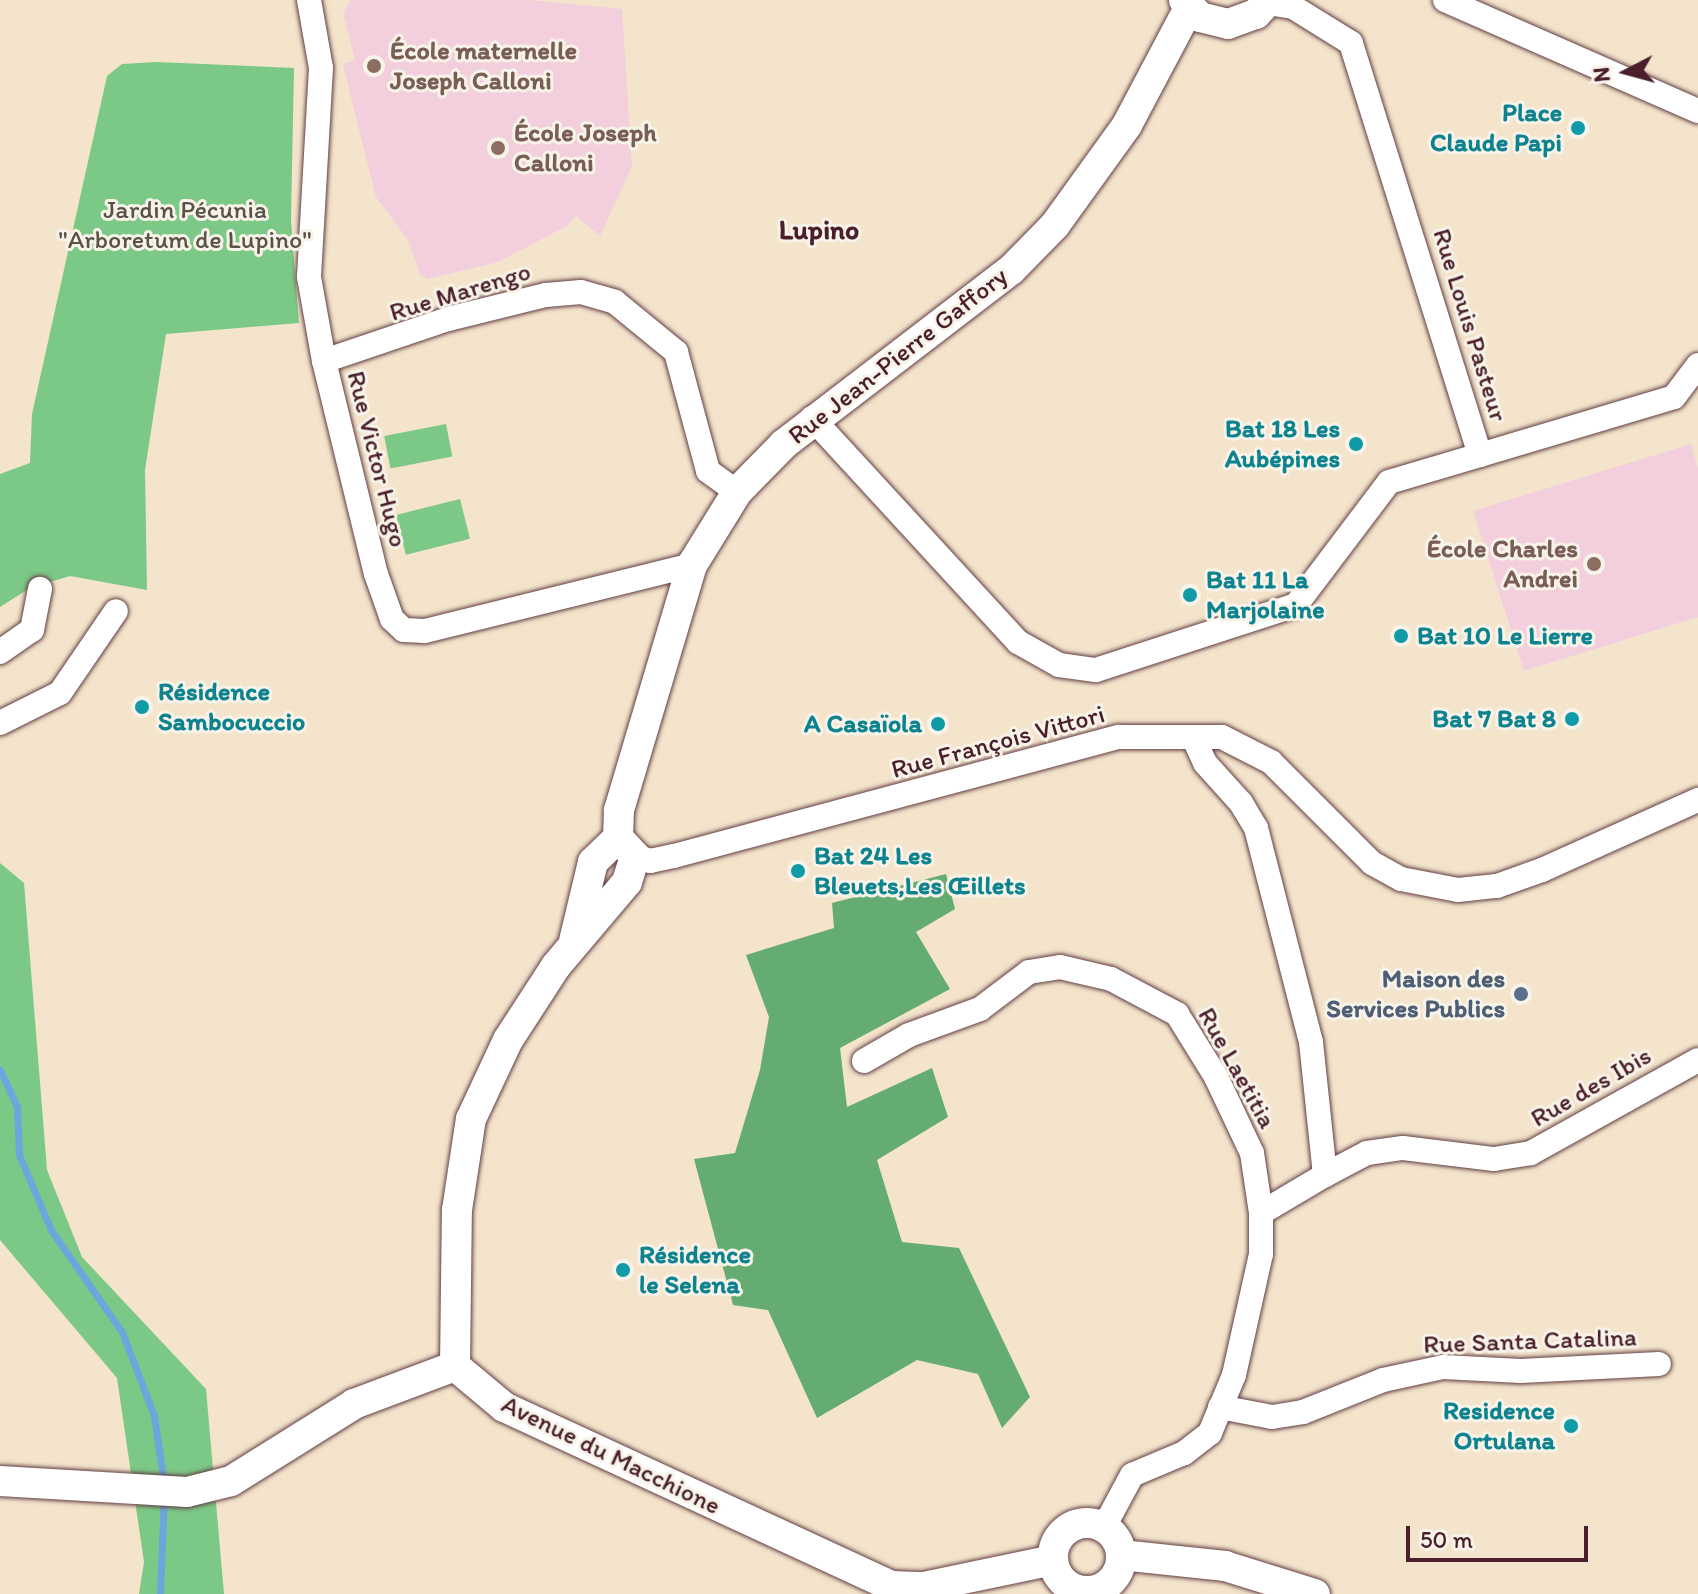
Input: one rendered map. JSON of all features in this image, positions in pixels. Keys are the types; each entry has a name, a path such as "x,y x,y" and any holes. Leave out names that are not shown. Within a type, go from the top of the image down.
{"main road":[{"path":"1186,4 1200,17 1228,24 1256,14 1268,2"},
{"name":"Rue Jean-Pierre Gaffory","path":"455,1366 457,1210 471,1119 508,1040 574,941 627,882 626,847 619,810 692,565 737,492 812,418 1001,278 1055,225 1127,125 1186,4"},
{"path":"0,1481 187,1492 231,1481 354,1404 455,1366"},
{"name":"Avenue du Macchione","path":"455,1366 504,1407 892,1586 924,1587 1053,1560"},
{"path":"1071,1526 1104,1527 1121,1555 1113,1580 1089,1593 1065,1583 1053,1560 1054,1547 1071,1526"},
{"path":"1121,1555 1225,1566 1315,1594"}],"street":[{"name":"Rue Victor Hugo","path":"309,0 321,68 309,277 324,361 376,574 392,619 404,630 425,631 692,565"},
{"path":"1445,0 1698,111"},
{"name":"Rue Louis Pasteur","path":"812,418 1018,642 1059,665 1096,670 1296,605 1389,482 1480,455 1434,300 1351,43 1293,7 1268,2"},
{"name":"Rue Marengo","path":"324,361 448,319 546,295 581,292 615,302 676,352 708,471 737,492"},
{"path":"1480,455 1674,397 1698,365"},
{"path":"0,652 32,630 40,589"},
{"path":"0,723 70,683 116,611"},
{"name":"Rue François Vittori","path":"626,847 650,861 689,853 1119,737 1222,737 1271,762 1372,863 1401,879 1444,889 1497,886 1542,870 1698,800"},
{"path":"1193,737 1205,763 1241,803 1256,828 1311,1042 1325,1175"},
{"name":"Rue Laetitia","path":"864,1061 909,1035 980,1009 1029,972 1060,967 1111,979 1177,1014 1216,1077 1252,1153 1261,1213 1261,1254 1234,1375 1210,1433 1193,1446 1132,1475 1104,1527"},
{"name":"Rue des Ibis","path":"1261,1213 1367,1153 1403,1148 1494,1159 1531,1153 1698,1060"},
{"name":"Rue Santa Catalina","path":"1220,1407 1272,1417 1303,1412 1383,1380 1443,1367 1521,1371 1659,1364"}],"shaded area":[{"name":"École Joseph Calloni","path":"351,0 530,0 622,9 632,166 600,236 576,216 567,226 498,262 428,279 420,274 408,240 376,197 359,130 343,64 355,60 343,13"},
{"name":"École Charles Andrei","path":"1691,444 1698,468 1698,617 1524,671 1473,511"}],"green space":[{"name":"Jardin Pécunia \"Arboretum de Lupino\"","path":"157,62 294,68 291,220 299,323 166,334 145,470 147,590 70,576 30,588 0,607 0,474 30,463 32,414 107,76 122,64"},
{"path":"446,424 452,456 390,468 384,436"},
{"path":"460,499 470,539 406,555 396,515"},
{"path":"0,863 24,883 47,1170 82,1257 206,1389 224,1594 139,1594 144,1562 117,1378 0,1240"},
{"path":"946,874 955,909 916,932 950,989 840,1048 847,1107 932,1068 948,1117 877,1160 902,1242 959,1248 1030,1397 1002,1428 978,1374 917,1360 817,1418 768,1310 733,1305 694,1159 735,1153 760,1070 769,1017 746,955 834,928 832,903"}],"waterway":[{"path":"0,1070 17,1107 19,1155 51,1230 122,1332 154,1416 164,1484"},
{"path":"160,1594 164,1496"}],"place":[{"name":"École maternelle Joseph Calloni","path":"374,66"},
{"name":"Place Claude Papi","path":"1578,128"},
{"name":"École Joseph Calloni","path":"498,148"},
{"name":"Bat 18 Les Aubépines","path":"1356,444"},
{"name":"École Charles Andrei","path":"1594,564"},
{"name":"Bat 11 La Marjolaine","path":"1190,595"},
{"name":"Bat 10 Le Lierre","path":"1401,636"},
{"name":"Résidence Sambocuccio","path":"142,707"},
{"name":"Bat 7 Bat 8","path":"1572,719"},
{"name":"A Casaïola","path":"938,724"},
{"name":"Bat 24 Les Bleuets,Les Œillets","path":"798,871"},
{"name":"Maison des Services Publics","path":"1521,994"},
{"name":"Résidence le Selena","path":"623,1270"},
{"name":"Residence Ortulana","path":"1571,1426"}],"district":[{"name":"Lupino","path":"819,229"}]}
